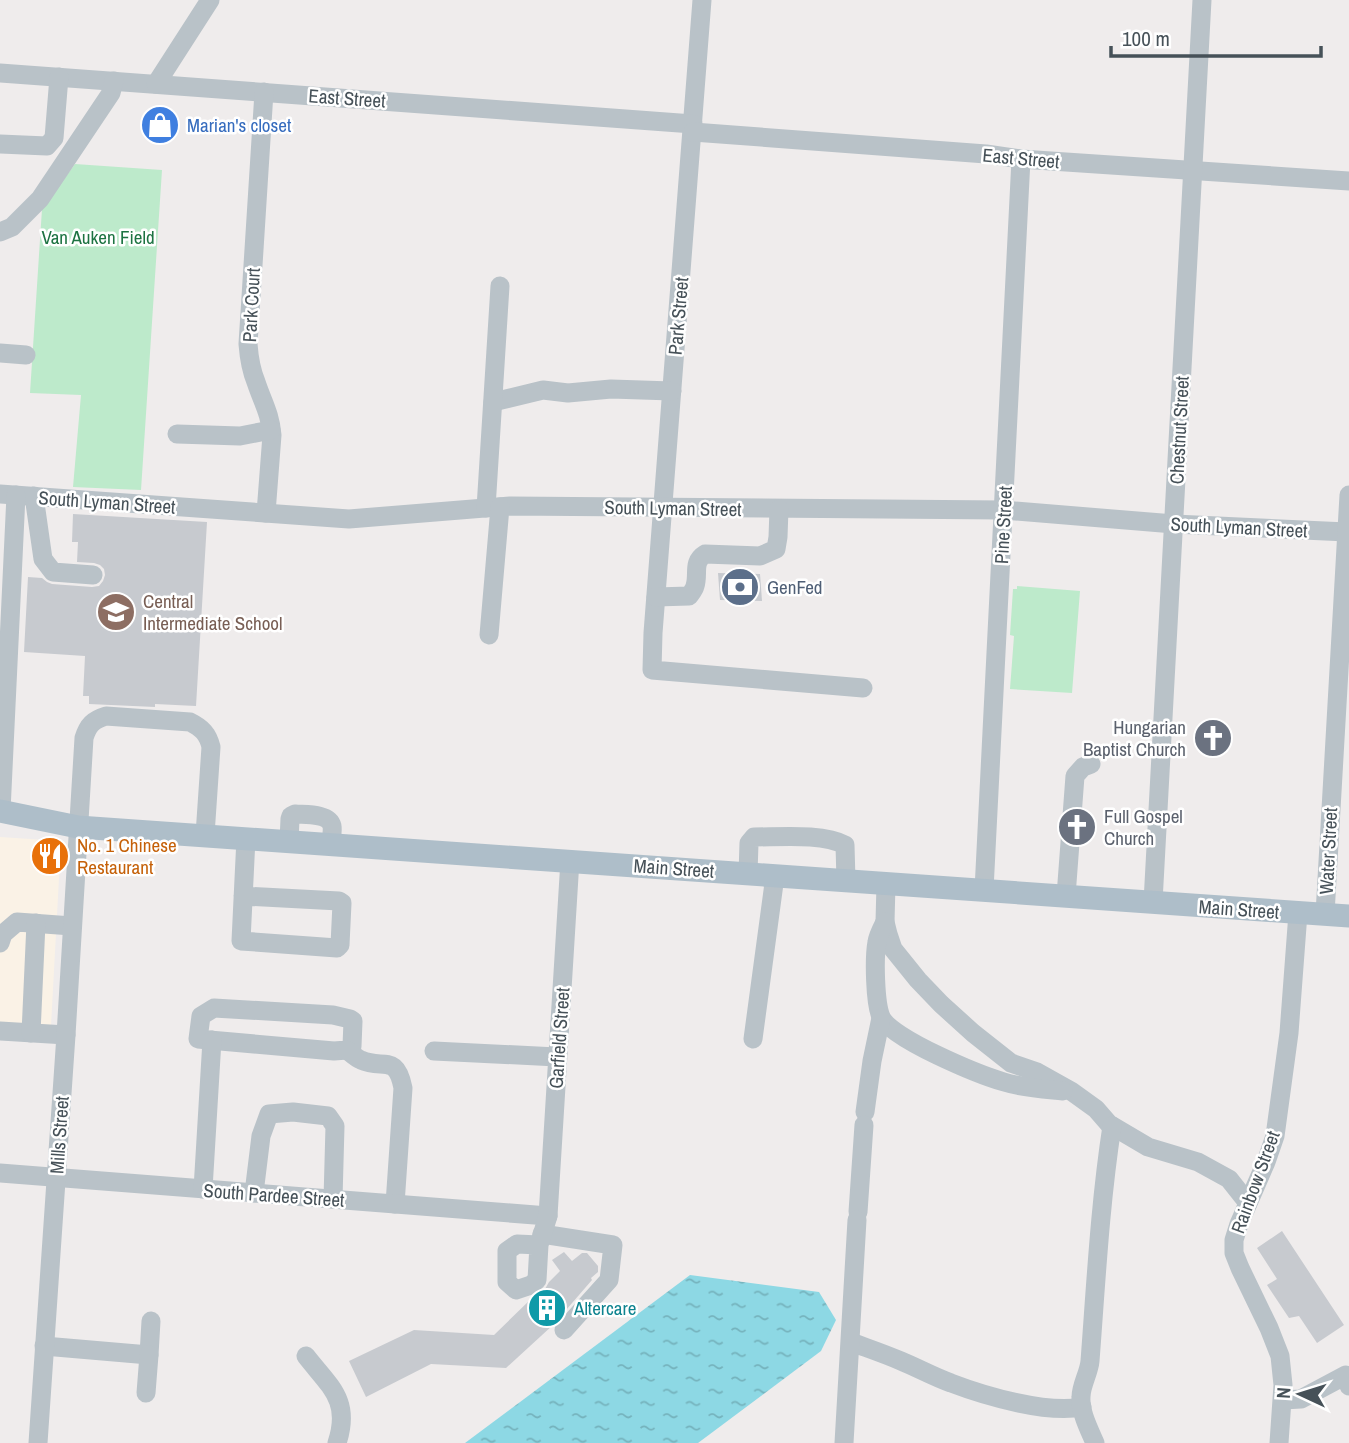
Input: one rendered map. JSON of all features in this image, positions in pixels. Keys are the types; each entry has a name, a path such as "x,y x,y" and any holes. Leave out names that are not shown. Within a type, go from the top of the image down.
{"main road":[{"name":"Main Street","path":"1,811 78,827 1349,916"}],"street":[{"path":"156,84 210,0"},
{"name":"Park Street","path":"702,0 652,670 863,688"},
{"name":"Chestnut Street","path":"1153,902 1202,0"},
{"name":"East Street","path":"0,73 693,128 1021,159 1349,181"},
{"path":"0,144 47,146 54,138 59,77"},
{"path":"0,232 12,227 40,199 111,93 114,81"},
{"name":"Park Court","path":"264,92 248,344 250,363 267,406 271,430 266,513"},
{"name":"Pine Street","path":"984,890 1021,159"},
{"path":"489,635 493,402 500,286"},
{"path":"0,353 26,355"},
{"path":"493,402 543,390 568,393 611,389 672,391"},
{"path":"177,434 240,436 271,430"},
{"path":"16,495 43,559 53,572 93,575"},
{"path":"1,811 6,588 16,495"},
{"name":"South Lyman Street","path":"16,495 349,519 493,507 1003,510 1174,524 1347,533"},
{"name":"Water Street","path":"1325,914 1349,495"},
{"path":"656,597 689,596 695,587 696,564 705,554 760,556 776,548 779,509"},
{"name":"Mills Street","path":"38,1443 84,738 88,726 96,719 106,716 190,722 199,726 209,739 211,747 205,835"},
{"path":"1066,896 1075,776 1083,766 1091,764"},
{"path":"748,874 749,843 754,836 819,838 845,845 846,881"},
{"path":"243,896 339,901 342,903 340,946 337,948 241,941 243,896 246,838"},
{"name":"Garfield Street","path":"543,1232 558,1057 570,860"},
{"path":"753,1039 775,876"},
{"path":"886,884 885,922 893,949 941,1004 1011,1063 1037,1072 1071,1091 1096,1109 1112,1126 1148,1147 1198,1162 1229,1179 1248,1203"},
{"name":"Rainbow Street","path":"1279,1443 1283,1400 1280,1356 1234,1253 1234,1241 1275,1136 1289,1033 1298,913"},
{"path":"0,943 3,934 17,922 72,926"},
{"path":"844,1443 865,1118 881,1018 875,986 877,940 885,922"},
{"path":"31,1033 36,923"},
{"path":"214,1008 333,1015 353,1021 352,1046 347,1050 212,1040 198,1039 201,1016 214,1008"},
{"path":"881,1018 899,1035 938,1056 1004,1082 1038,1089 1071,1091"},
{"path":"0,1031 66,1035"},
{"path":"203,1189 212,1040"},
{"path":"347,1050 361,1060 391,1065 400,1074 403,1088 395,1204"},
{"path":"434,1051 558,1057"},
{"path":"254,1193 261,1136 269,1115 293,1112 328,1116 335,1126 332,1199"},
{"path":"1095,1443 1080,1398 1090,1365 1094,1292 1112,1126"},
{"name":"South Pardee Street","path":"0,1174 395,1204 613,1245 609,1280 564,1330"},
{"path":"146,1393 151,1321"},
{"path":"851,1342 950,1383 988,1395 1033,1406 1068,1410 1082,1407"},
{"path":"44,1346 149,1354"},
{"path":"306,1356 338,1397 343,1410 342,1430 337,1443"},
{"path":"1283,1400 1301,1399 1346,1375 1349,1385"}],"shaded area":[{"path":"0,837 61,841 51,1026 0,1024"}],"green space":[{"name":"Van Auken Field","path":"75,164 162,170 141,490 73,487 81,395 30,393 42,209"},
{"path":"1017,586 1080,591 1072,693 1010,689 1014,636 1010,635 1013,589 1017,589"}],"water":[{"path":"690,1275 819,1292 836,1320 821,1351 698,1443 465,1443"}],"building":[{"name":"Central Intermediate School","path":"73,514 207,522 196,706 89,704 89,696 83,696 85,656 24,652 28,577 42,578 52,584 92,587 99,586 103,581 104,569 100,565 77,562 78,542 72,542"},
{"name":"GenFed","path":"718,573 760,574 762,601 720,600"},
{"path":"1282,1231 1344,1325 1317,1343 1299,1316 1289,1318 1267,1285 1277,1279 1257,1248"},
{"name":"Altercare","path":"564,1252 572,1261 582,1253 587,1253 598,1266 598,1272 553,1325 506,1368 431,1364 366,1397 349,1361 414,1330 494,1335 545,1289 560,1271 552,1260"}],"place":[{"name":"Marian's closet","path":"160,125"},
{"name":"GenFed","path":"740,587"},
{"name":"Central Intermediate School","path":"116,612"},
{"name":"Hungarian Baptist Church","path":"1213,738"},
{"name":"Full Gospel Church","path":"1077,827"},
{"name":"No. 1 Chinese Restaurant","path":"50,856"},
{"name":"Altercare","path":"547,1308"}]}
